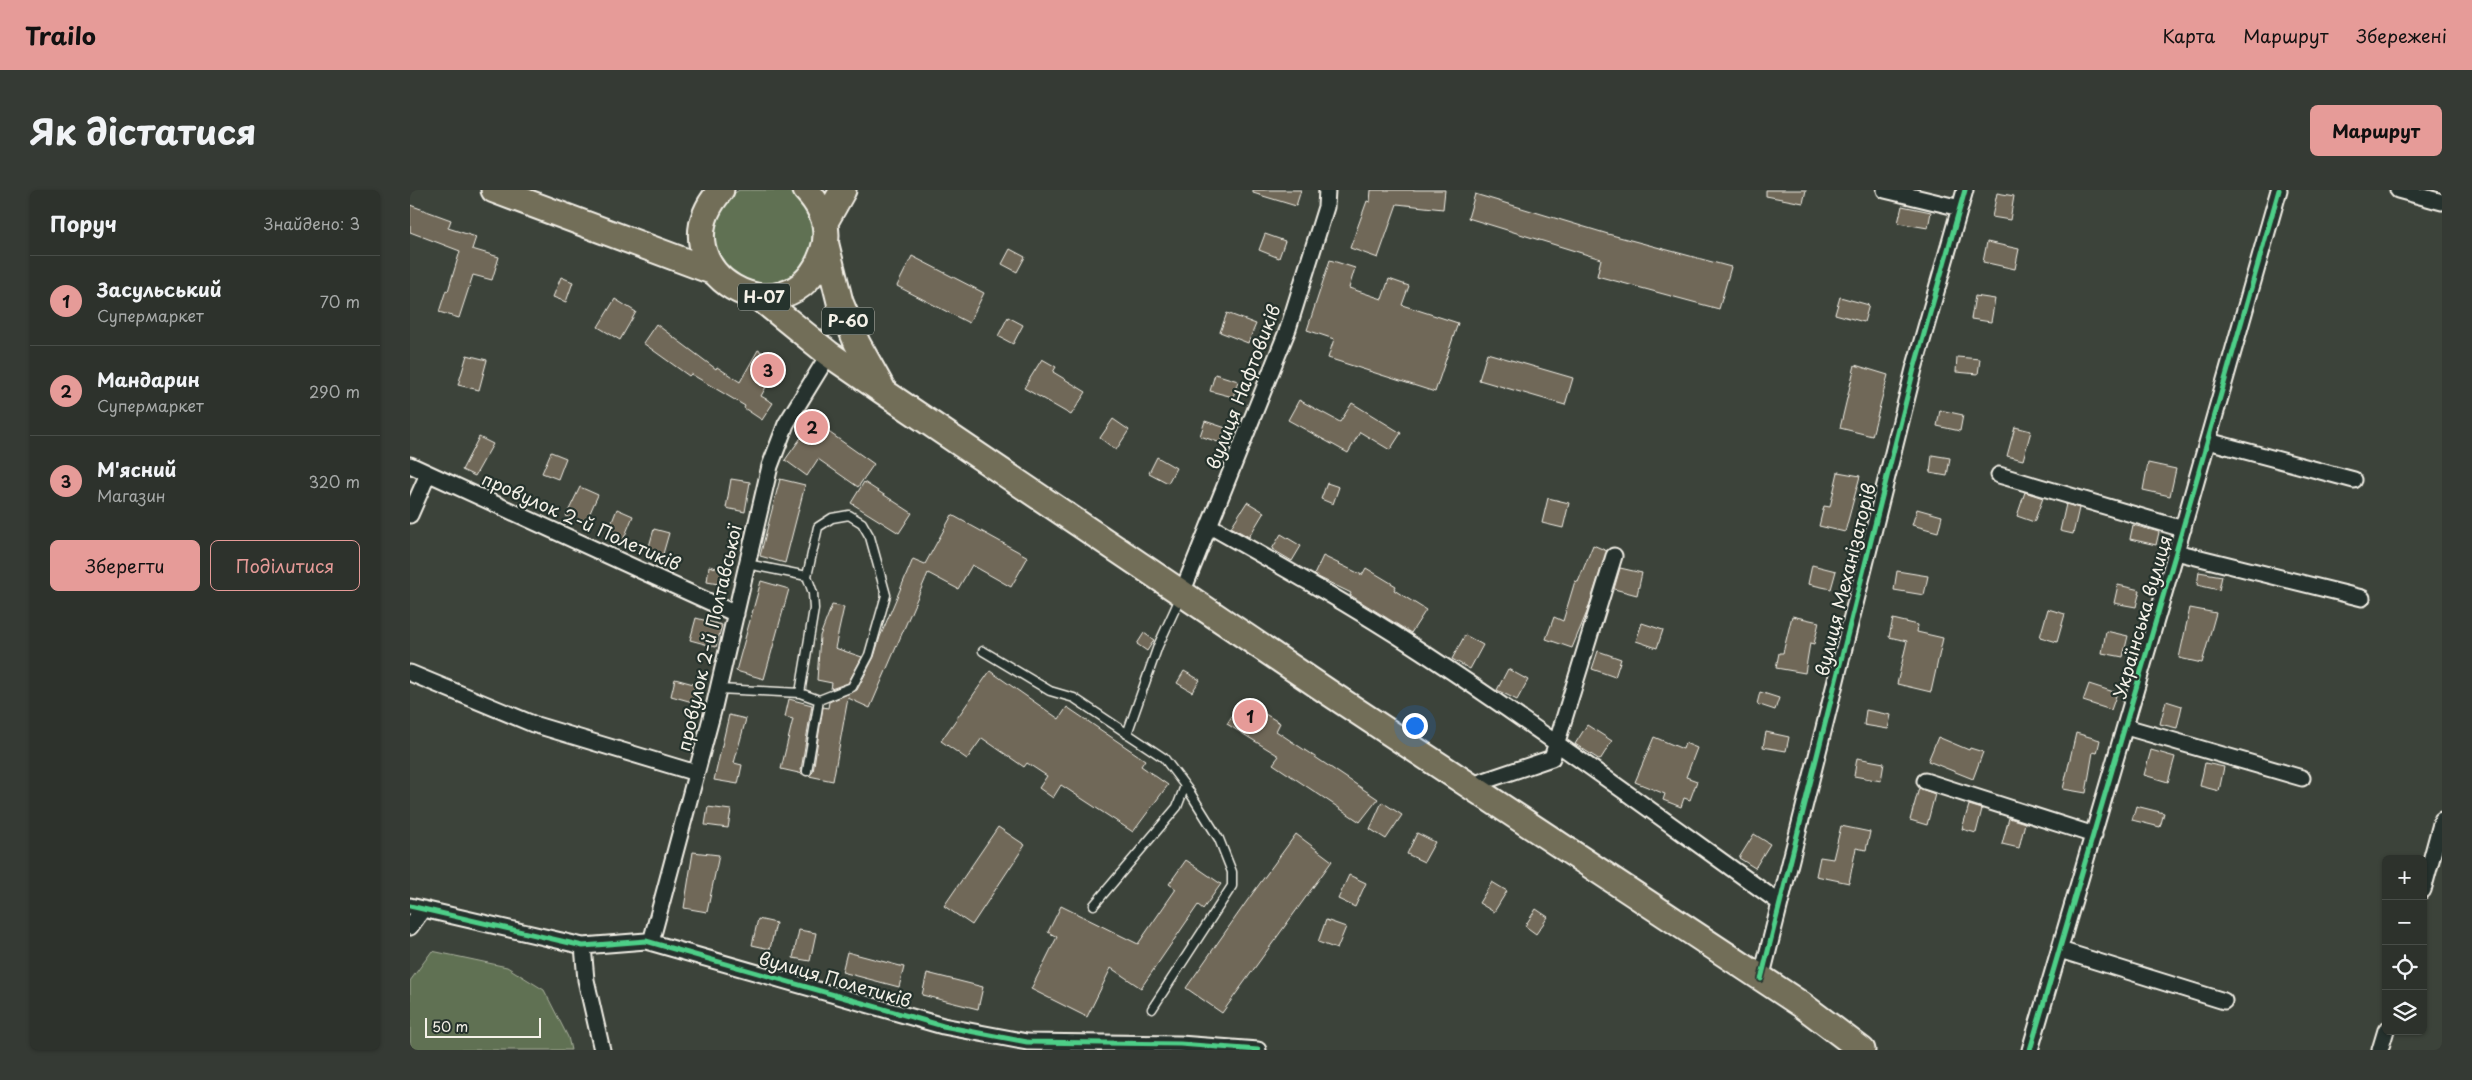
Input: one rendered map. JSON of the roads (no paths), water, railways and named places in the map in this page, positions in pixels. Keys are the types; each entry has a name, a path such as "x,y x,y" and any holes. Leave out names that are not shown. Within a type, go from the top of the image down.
{"main road":[{"name":"Н-07","path":"494,190 714,272"},
{"name":"Н-07","path":"721,190 707,209 702,230 704,252 714,272 734,290 760,298 783,295 803,284 818,266 826,233 843,190"},
{"path":"806,190 817,201 826,233"},
{"name":"Р-60","path":"826,233 840,302 857,343 884,392"},
{"name":"Р-60","path":"760,298 829,354 884,392 1469,786 1802,1005 1862,1050"}],"street":[{"name":"вулиця Нафтовиків","path":"1182,593 1288,330 1326,207 1327,190"},
{"path":"1885,190 1960,208"},
{"name":"вулиця Механізаторів","path":"1761,979 1912,379 1965,190"},
{"name":"Українська вулиця","path":"2030,1050 2126,727 2279,190"},
{"path":"2398,190 2442,202"},
{"name":"провулок 2-й Полтавської","path":"651,942 718,689 770,466 786,424 829,354"},
{"path":"2208,441 2354,480"},
{"name":"провулок 2-й Полетиків","path":"410,465 736,614"},
{"path":"410,515 428,474"},
{"name":"Українська вулиця","path":"1999,475 2183,529"},
{"path":"1210,526 1286,568 1420,650 1556,743 1780,903"},
{"name":"Українська вулиця","path":"2176,552 2362,598"},
{"path":"1469,786 1552,758 1614,556"},
{"path":"410,673 533,724 696,772"},
{"name":"Українська вулиця","path":"2126,727 2302,778"},
{"path":"1926,781 2094,835"},
{"path":"2427,878 2440,838 2442,820"},
{"name":"вулиця Полетиків","path":"410,927 416,908 583,946 651,942 943,1026 1027,1042 1180,1044 1258,1050"},
{"path":"583,946 586,980 602,1050"},
{"path":"2060,950 2224,1001"},
{"path":"2380,1050 2384,1035"}],"lane":[{"path":"718,689 800,693 819,700 852,687 869,655 886,596 870,537 862,523 849,515 832,518 818,527 807,576 813,593 814,609 800,693"},
{"path":"747,564 807,576"},
{"path":"1127,734 1158,646 1182,593"},
{"path":"983,651 1050,691 1074,698 1164,758 1185,786 1219,839 1232,872 1232,886 1152,1009"},
{"path":"807,771 819,700"},
{"path":"1094,905 1177,807 1185,786"}],"place":[{"name":"М'ясний","path":"768,370"},
{"name":"Мандарин","path":"812,427"},
{"name":"Засульський","path":"1250,716"}]}
